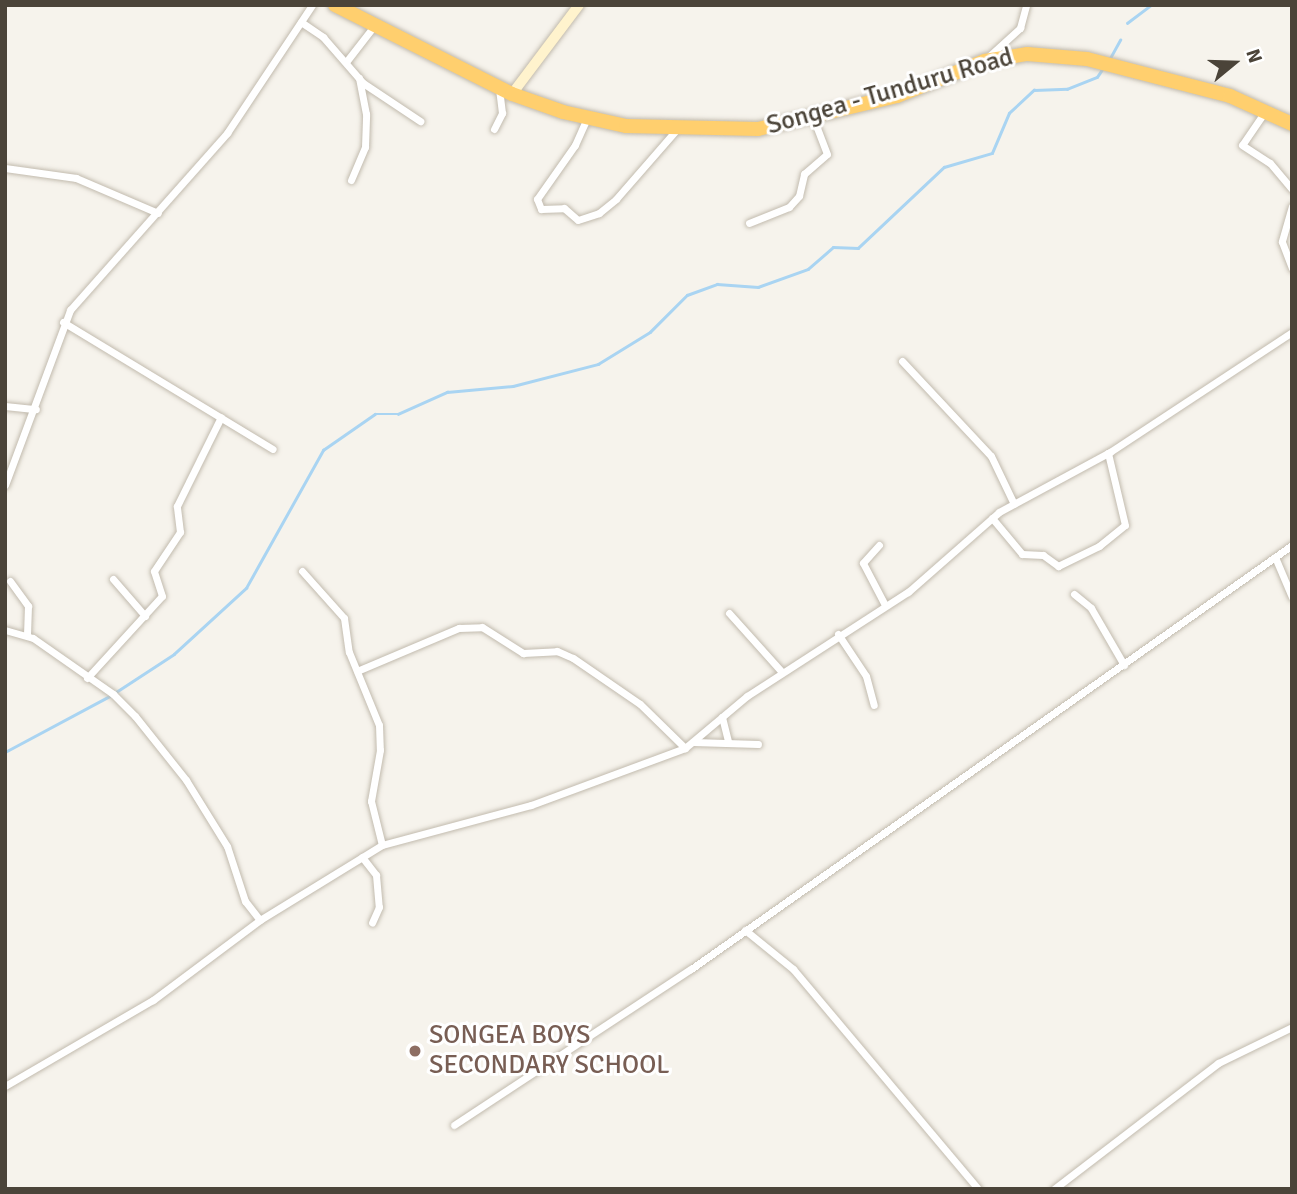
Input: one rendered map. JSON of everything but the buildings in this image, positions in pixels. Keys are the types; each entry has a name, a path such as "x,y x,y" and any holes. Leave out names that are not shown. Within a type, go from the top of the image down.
{"highway":[{"name":"Songea - Tunduru Road","path":"335,5 505,91 587,118 626,126 758,130 897,96 985,61 1027,54 1087,59 1230,96 1292,124"}],"street":[{"path":"5,485 36,409 63,322 228,133 312,5"},
{"path":"494,130 502,113 505,91 579,5"},
{"path":"985,61 1020,28 1026,5"},
{"path":"302,22 359,77 420,121"},
{"path":"346,62 374,26"},
{"path":"351,180 365,147 366,114 359,77"},
{"path":"1266,110 1242,145 1270,163 1292,189"},
{"path":"587,118 575,145 537,199 541,209 564,208 579,220 599,213 616,198 679,128"},
{"path":"749,223 789,207 799,196 804,174 824,159 827,145 813,118"},
{"path":"5,168 76,178 158,213"},
{"path":"1292,206 1282,242 1292,268"},
{"path":"63,322 273,449"},
{"path":"5,1086 178,984 260,920 382,845 531,805 685,748 782,671 908,592 992,518 1108,453 1292,332"},
{"path":"902,361 991,456 1014,504"},
{"path":"5,406 36,409"},
{"path":"87,678 162,596 154,571 181,530 177,506 221,417"},
{"path":"992,518 1022,554 1043,555 1058,566 1099,546 1125,525 1108,453"},
{"path":"879,545 863,564 885,605"},
{"path":"454,1125 556,1061 1292,545"},
{"path":"1275,558 1292,597"},
{"path":"302,571 344,618 349,652 379,725 380,750 371,801 382,845"},
{"path":"113,579 145,617"},
{"path":"9,581 28,606 27,635"},
{"path":"1074,594 1091,608 1124,665"},
{"path":"729,613 782,671"},
{"path":"358,671 459,628 482,627 523,653 557,651 580,663 640,704 685,748"},
{"path":"5,630 27,635 135,716 186,780 229,849 245,901 260,920"},
{"path":"838,634 866,676 874,705"},
{"path":"722,717 728,741"},
{"path":"693,742 758,744"},
{"path":"362,857 376,875 379,907 372,922"},
{"path":"745,930 793,969 978,1189"},
{"path":"1054,1189 1217,1063 1292,1027"}],"waterway":[{"path":"1127,23 1151,5"},
{"path":"1109,60 1120,40"},
{"path":"116,692 174,654 246,588 323,450 375,414 398,414 447,392 513,386 598,364 650,332 687,295 717,284 758,287 808,269 833,247 858,248 944,167 992,153 1009,113 1034,90 1067,89 1097,77 1103,68"},
{"path":"5,752 110,696"}],"place":[{"name":"SONGEA BOYS SECONDARY SCHOOL","path":"415,1051"}]}
